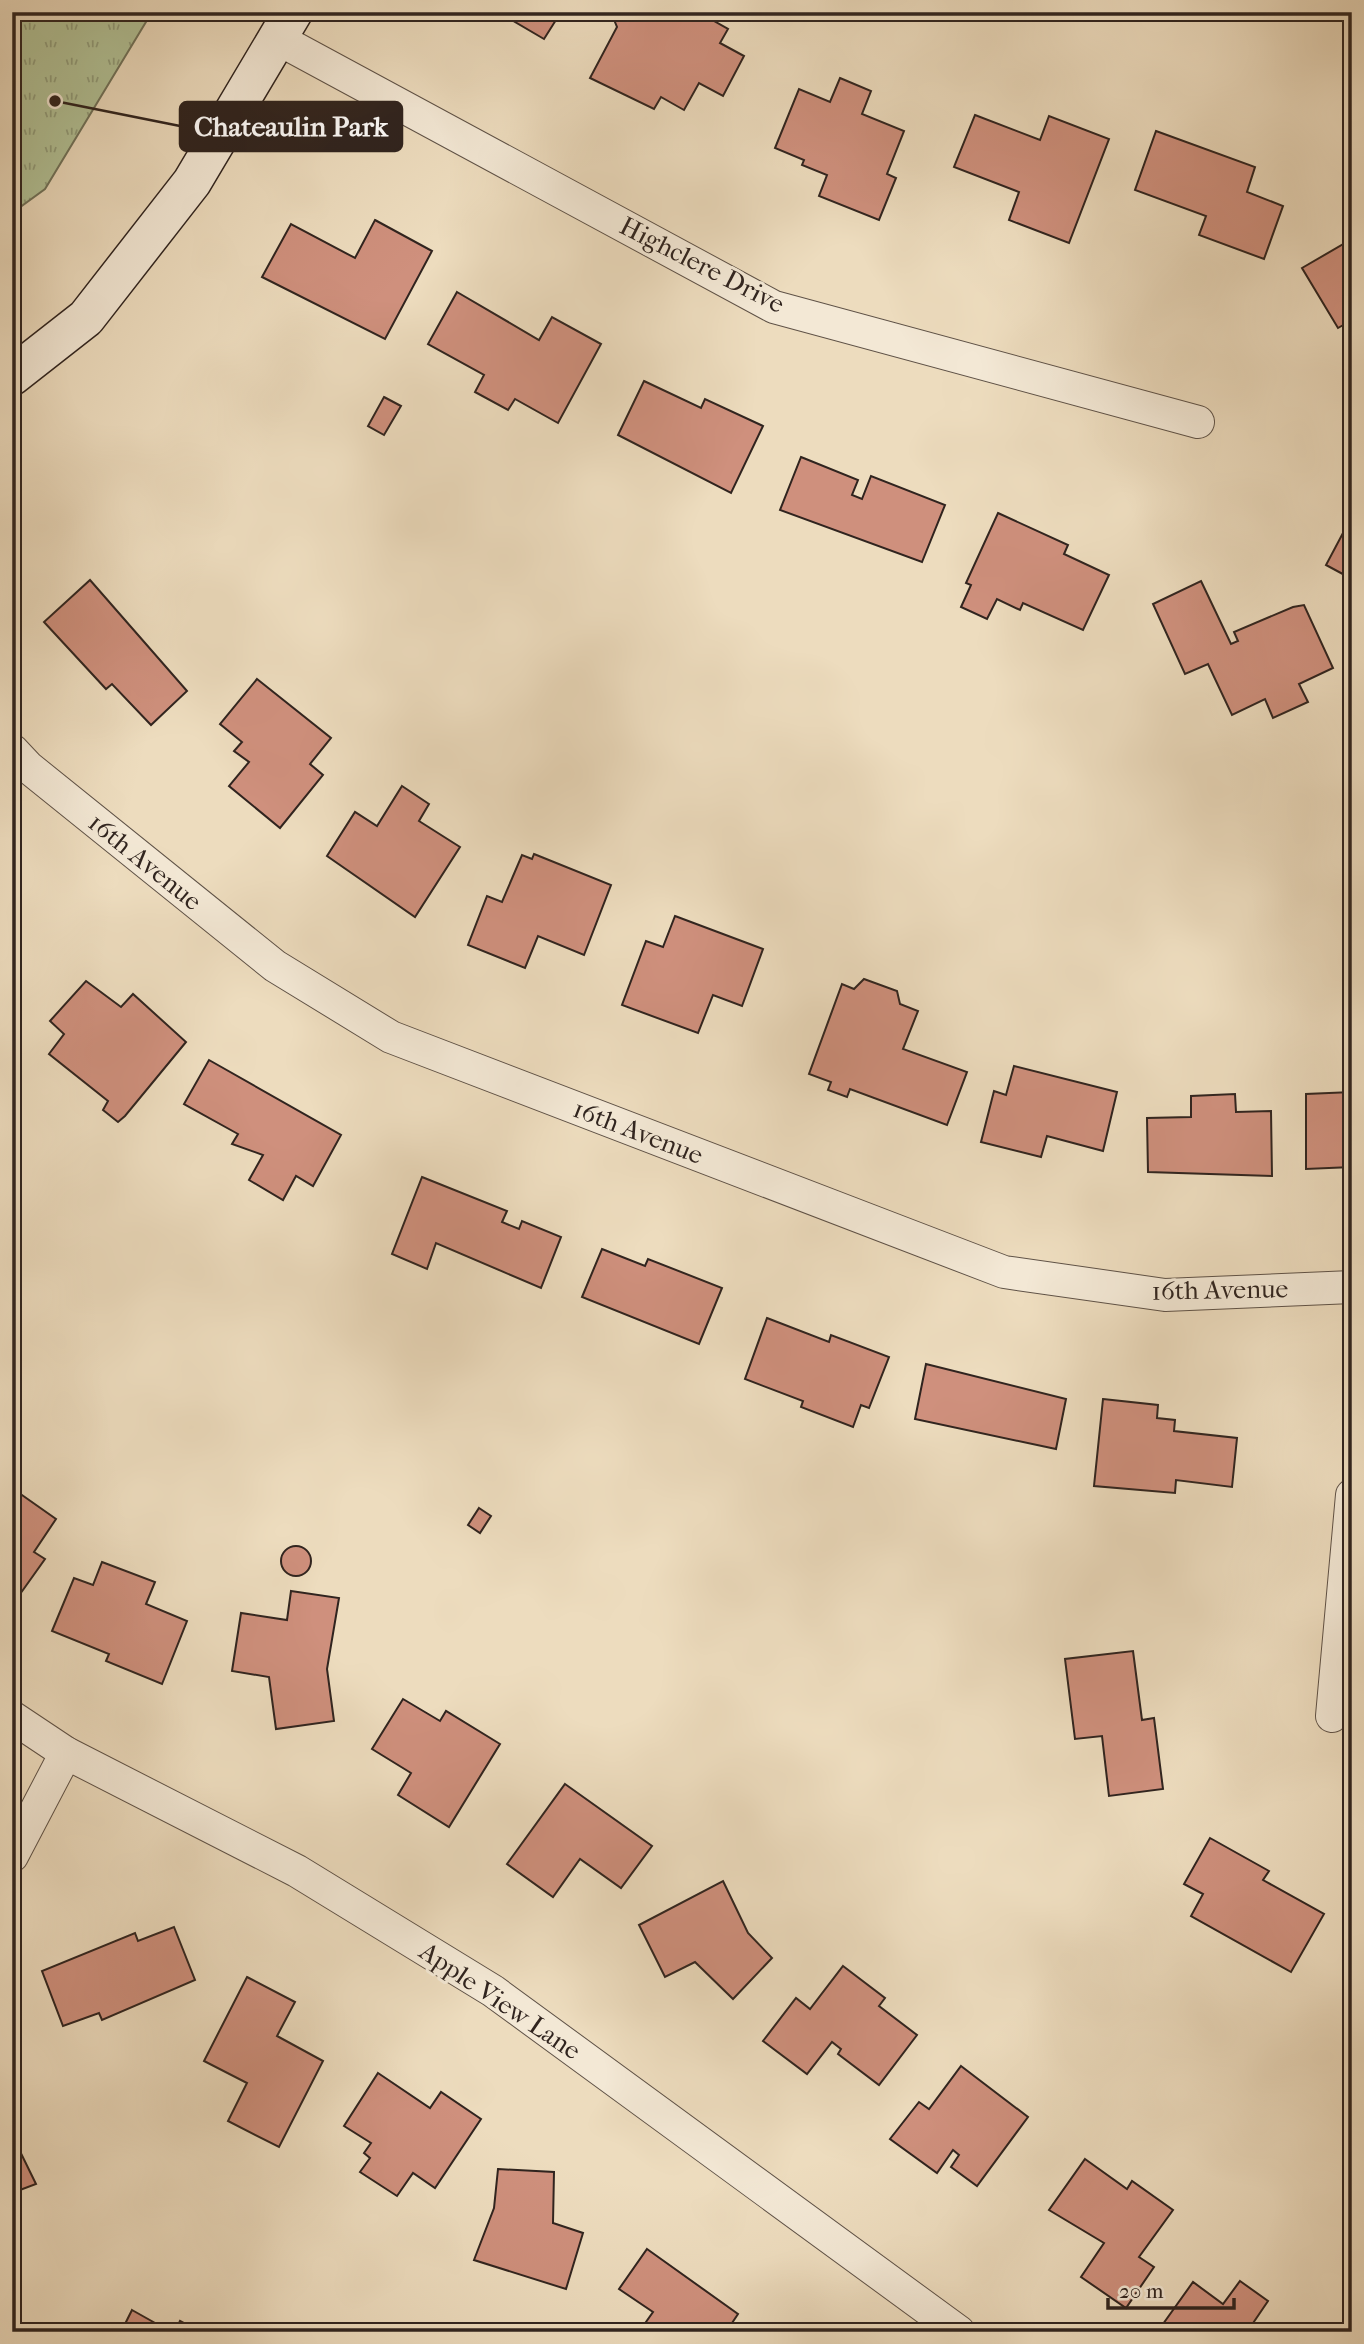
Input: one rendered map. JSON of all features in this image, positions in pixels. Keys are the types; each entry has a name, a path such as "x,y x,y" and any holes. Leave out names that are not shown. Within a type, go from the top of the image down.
{"street":[{"path":"12,376 86,318 192,182 286,26"},
{"name":"Highclere Drive","path":"286,26 775,307 1198,422"},
{"name":"16th Avenue","path":"12,750 28,767 275,966 391,1037 1004,1272 1166,1295 1352,1287"},
{"path":"1332,1716 1352,1495"},
{"name":"Apple View Lane","path":"12,1717 66,1753 297,1871 493,1992 959,2332"},
{"path":"12,1856 66,1753"}],"green space":[{"path":"12,12 152,12 45,189 12,213"}],"building":[{"path":"498,12 561,12 544,39"},
{"path":"620,12 651,12 659,16 661,12 698,12 728,29 720,43 744,56 723,96 699,83 684,110 661,97 654,109 590,78 617,27 615,22"},
{"path":"840,78 871,91 862,114 904,131 887,174 896,178 879,220 819,196 827,175 802,165 804,160 775,148 799,89 830,102"},
{"path":"975,115 1040,140 1049,116 1109,139 1069,243 1009,220 1019,192 954,167"},
{"path":"1156,131 1255,167 1247,192 1283,206 1264,259 1199,235 1206,216 1135,190"},
{"path":"375,220 432,251 385,339 262,277 291,224 355,258"},
{"path":"1352,239 1352,320 1338,328 1302,268"},
{"path":"457,292 539,340 552,317 601,344 558,423 515,399 508,410 475,392 484,375 428,344"},
{"path":"644,381 701,408 705,399 763,426 731,493 618,435"},
{"path":"384,397 401,406 384,435 368,426"},
{"path":"801,457 858,480 852,495 862,499 871,476 945,505 922,562 780,510"},
{"path":"998,513 1068,545 1064,554 1109,575 1083,630 1023,603 1020,610 997,599 987,619 961,607 971,585 966,583"},
{"path":"1352,516 1352,579 1326,565"},
{"path":"90,580 187,691 151,725 112,684 106,689 44,622"},
{"path":"1201,581 1231,644 1238,641 1234,632 1304,605 1333,668 1299,684 1308,702 1273,718 1265,699 1232,715 1208,664 1185,674 1153,604"},
{"path":"257,679 331,738 310,764 323,775 280,828 229,786 249,762 234,751 242,742 220,724"},
{"path":"402,786 429,804 419,821 460,847 415,917 327,856 355,812 377,826"},
{"path":"534,854 611,885 584,955 538,936 525,968 468,945 487,896 502,902 522,855 532,859"},
{"path":"675,916 763,949 742,1006 713,995 698,1033 622,1005 646,941 663,947"},
{"path":"864,979 897,991 900,1004 918,1011 903,1049 967,1072 947,1125 850,1089 847,1097 828,1090 831,1082 809,1074 842,984 854,989"},
{"path":"86,981 121,1007 133,994 186,1042 118,1122 103,1110 108,1101 49,1054 64,1034 50,1021"},
{"path":"209,1060 341,1135 313,1186 296,1176 283,1200 249,1180 263,1155 232,1144 238,1134 184,1104"},
{"path":"1014,1066 1117,1092 1103,1151 1047,1136 1041,1157 981,1142 994,1091 1006,1095"},
{"path":"1352,1092 1352,1167 1306,1169 1306,1094"},
{"path":"1235,1094 1236,1112 1271,1111 1272,1176 1148,1172 1147,1118 1191,1117 1191,1096"},
{"path":"422,1177 507,1211 502,1222 519,1229 522,1221 561,1237 541,1288 436,1243 427,1269 392,1254"},
{"path":"602,1249 645,1266 648,1259 722,1288 699,1344 582,1297"},
{"path":"767,1318 829,1342 831,1335 889,1357 869,1408 861,1405 853,1427 801,1407 803,1401 745,1379"},
{"path":"926,1364 1066,1399 1056,1449 915,1419"},
{"path":"1103,1399 1158,1405 1157,1418 1175,1420 1174,1431 1237,1438 1232,1487 1176,1480 1175,1493 1094,1486"},
{"path":"12,1488 56,1519 34,1552 45,1559 13,1604"},
{"path":"479,1508 491,1516 480,1533 468,1525"},
{"path":"296,1546 307,1550 311,1561 307,1572 296,1576 285,1572 281,1561 285,1550"},
{"path":"102,1562 155,1582 146,1604 187,1621 162,1684 106,1661 109,1654 52,1631 74,1578 93,1585"},
{"path":"291,1591 339,1598 327,1669 334,1721 276,1729 269,1677 232,1671 241,1613 287,1620"},
{"path":"1133,1651 1142,1720 1154,1718 1163,1789 1109,1796 1102,1736 1075,1739 1065,1659"},
{"path":"403,1699 440,1721 446,1711 500,1744 449,1827 398,1795 411,1773 372,1749"},
{"path":"565,1784 652,1846 621,1888 580,1859 553,1897 507,1864"},
{"path":"1210,1838 1269,1871 1263,1880 1324,1914 1291,1972 1191,1916 1203,1894 1184,1884"},
{"path":"723,1881 748,1933 772,1958 733,1999 695,1962 665,1977 639,1925"},
{"path":"174,1927 195,1980 102,2020 99,2013 63,2026 42,1971 135,1933 138,1941"},
{"path":"843,1966 885,1998 879,2006 917,2035 879,2085 838,2054 841,2049 832,2042 807,2074 763,2041 796,1998 810,2009"},
{"path":"247,1977 295,2002 277,2036 323,2061 279,2147 228,2121 247,2083 204,2061"},
{"path":"961,2066 1028,2117 977,2186 951,2167 959,2155 953,2150 937,2173 890,2139 919,2102 929,2109"},
{"path":"378,2073 430,2108 441,2092 481,2119 435,2188 413,2173 397,2196 360,2172 370,2158 364,2153 371,2143 344,2126"},
{"path":"12,2135 36,2184 12,2193"},
{"path":"1085,2159 1127,2189 1132,2181 1173,2210 1139,2257 1154,2267 1126,2308 1081,2277 1104,2243 1049,2210"},
{"path":"498,2169 554,2172 553,2223 583,2233 566,2289 474,2260 494,2208"},
{"path":"647,2249 738,2314 726,2332 662,2332 646,2322 653,2312 619,2289"},
{"path":"1240,2281 1268,2301 1247,2332 1158,2331 1193,2282 1223,2304"},
{"path":"132,2310 171,2332 121,2332"},
{"path":"180,2321 200,2332 175,2332"}],"place":[{"name":"Chateaulin Park","path":"55,101"}]}
